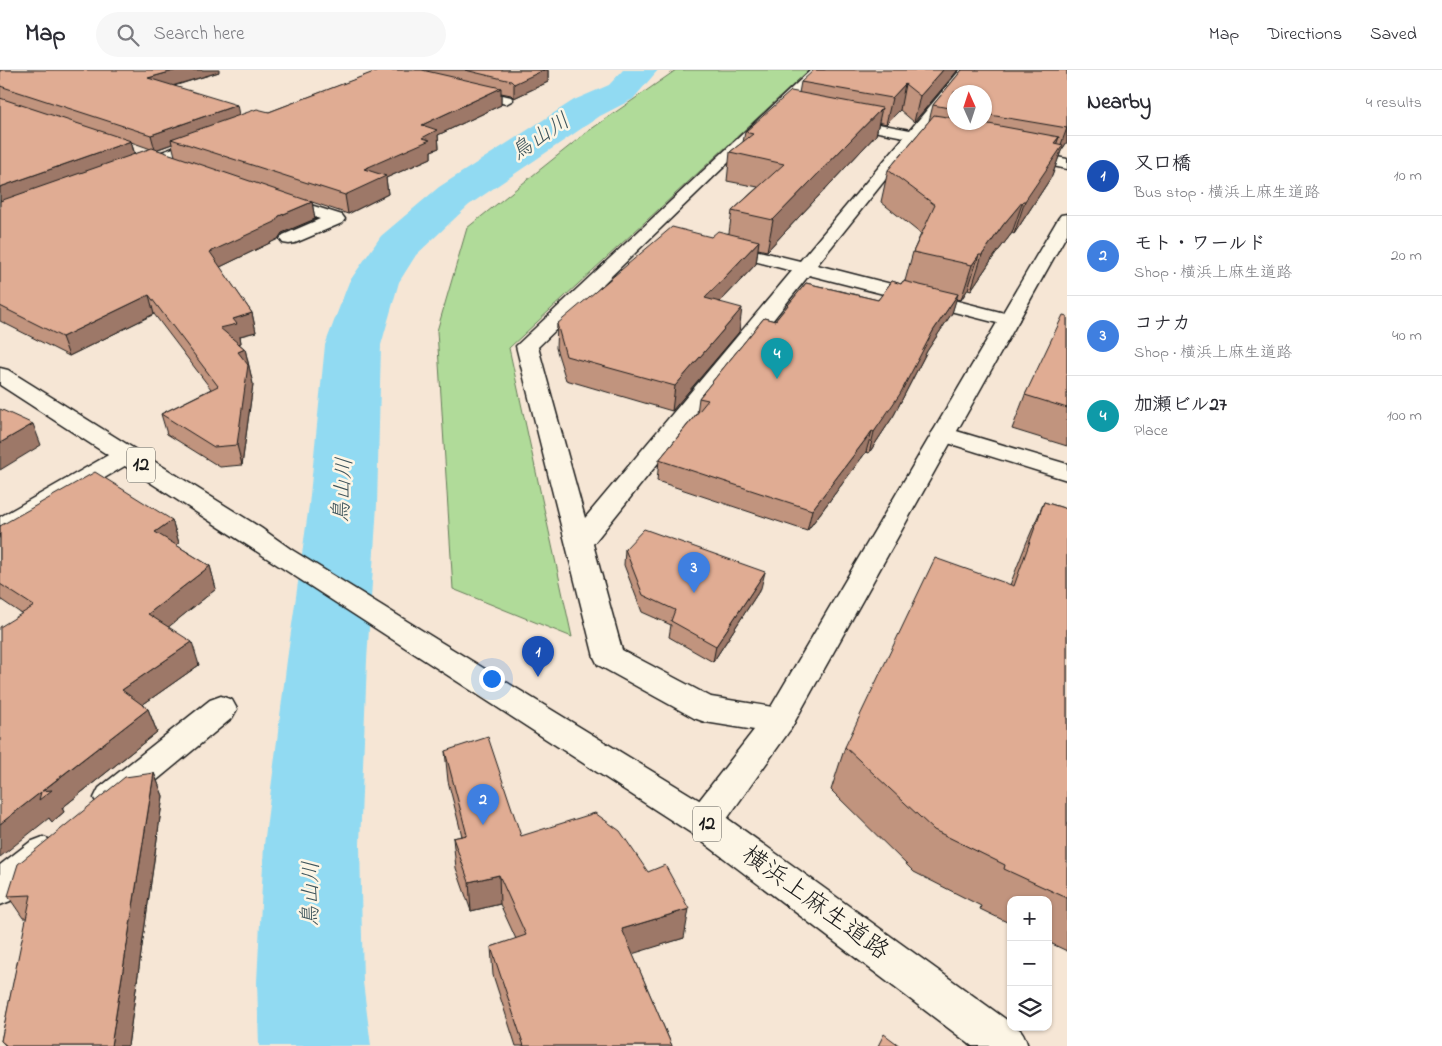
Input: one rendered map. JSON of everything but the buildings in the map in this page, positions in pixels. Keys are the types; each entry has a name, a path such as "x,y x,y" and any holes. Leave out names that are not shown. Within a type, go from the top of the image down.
{"street":[{"path":"779,721 704,709 609,657 527,346 660,232 785,111 818,70"},
{"path":"579,543 967,70"},
{"path":"452,87 506,100"},
{"path":"831,119 943,140"},
{"path":"120,172 222,134"},
{"path":"138,152 176,165"},
{"path":"1010,153 1067,164"},
{"path":"261,194 336,219 289,240"},
{"path":"704,822 779,721 1009,320 1064,230"},
{"path":"708,244 1009,320"},
{"name":"12","path":"0,375 126,455"},
{"path":"943,434 1067,472"},
{"path":"0,528 126,455"},
{"name":"横浜上麻生道路","path":"126,455 252,534 282,556 390,626 704,822 1007,1046"},
{"path":"0,888 221,709"}],"green space":[{"path":"676,70 809,70 509,348 572,637 453,589 437,331 467,228 587,132"}],"waterway":[{"name":"鳥山川","path":"315,1046 310,982 312,845 327,660 343,505 353,345 374,282 398,246 454,196 587,108 621,92 641,70"}],"place":[{"name":"加瀬ビル27","path":"777,379"},
{"name":"コナカ","path":"694,593"},
{"name":"又口橋","path":"538,677"},
{"name":"モト・ワールド","path":"483,825"}]}
